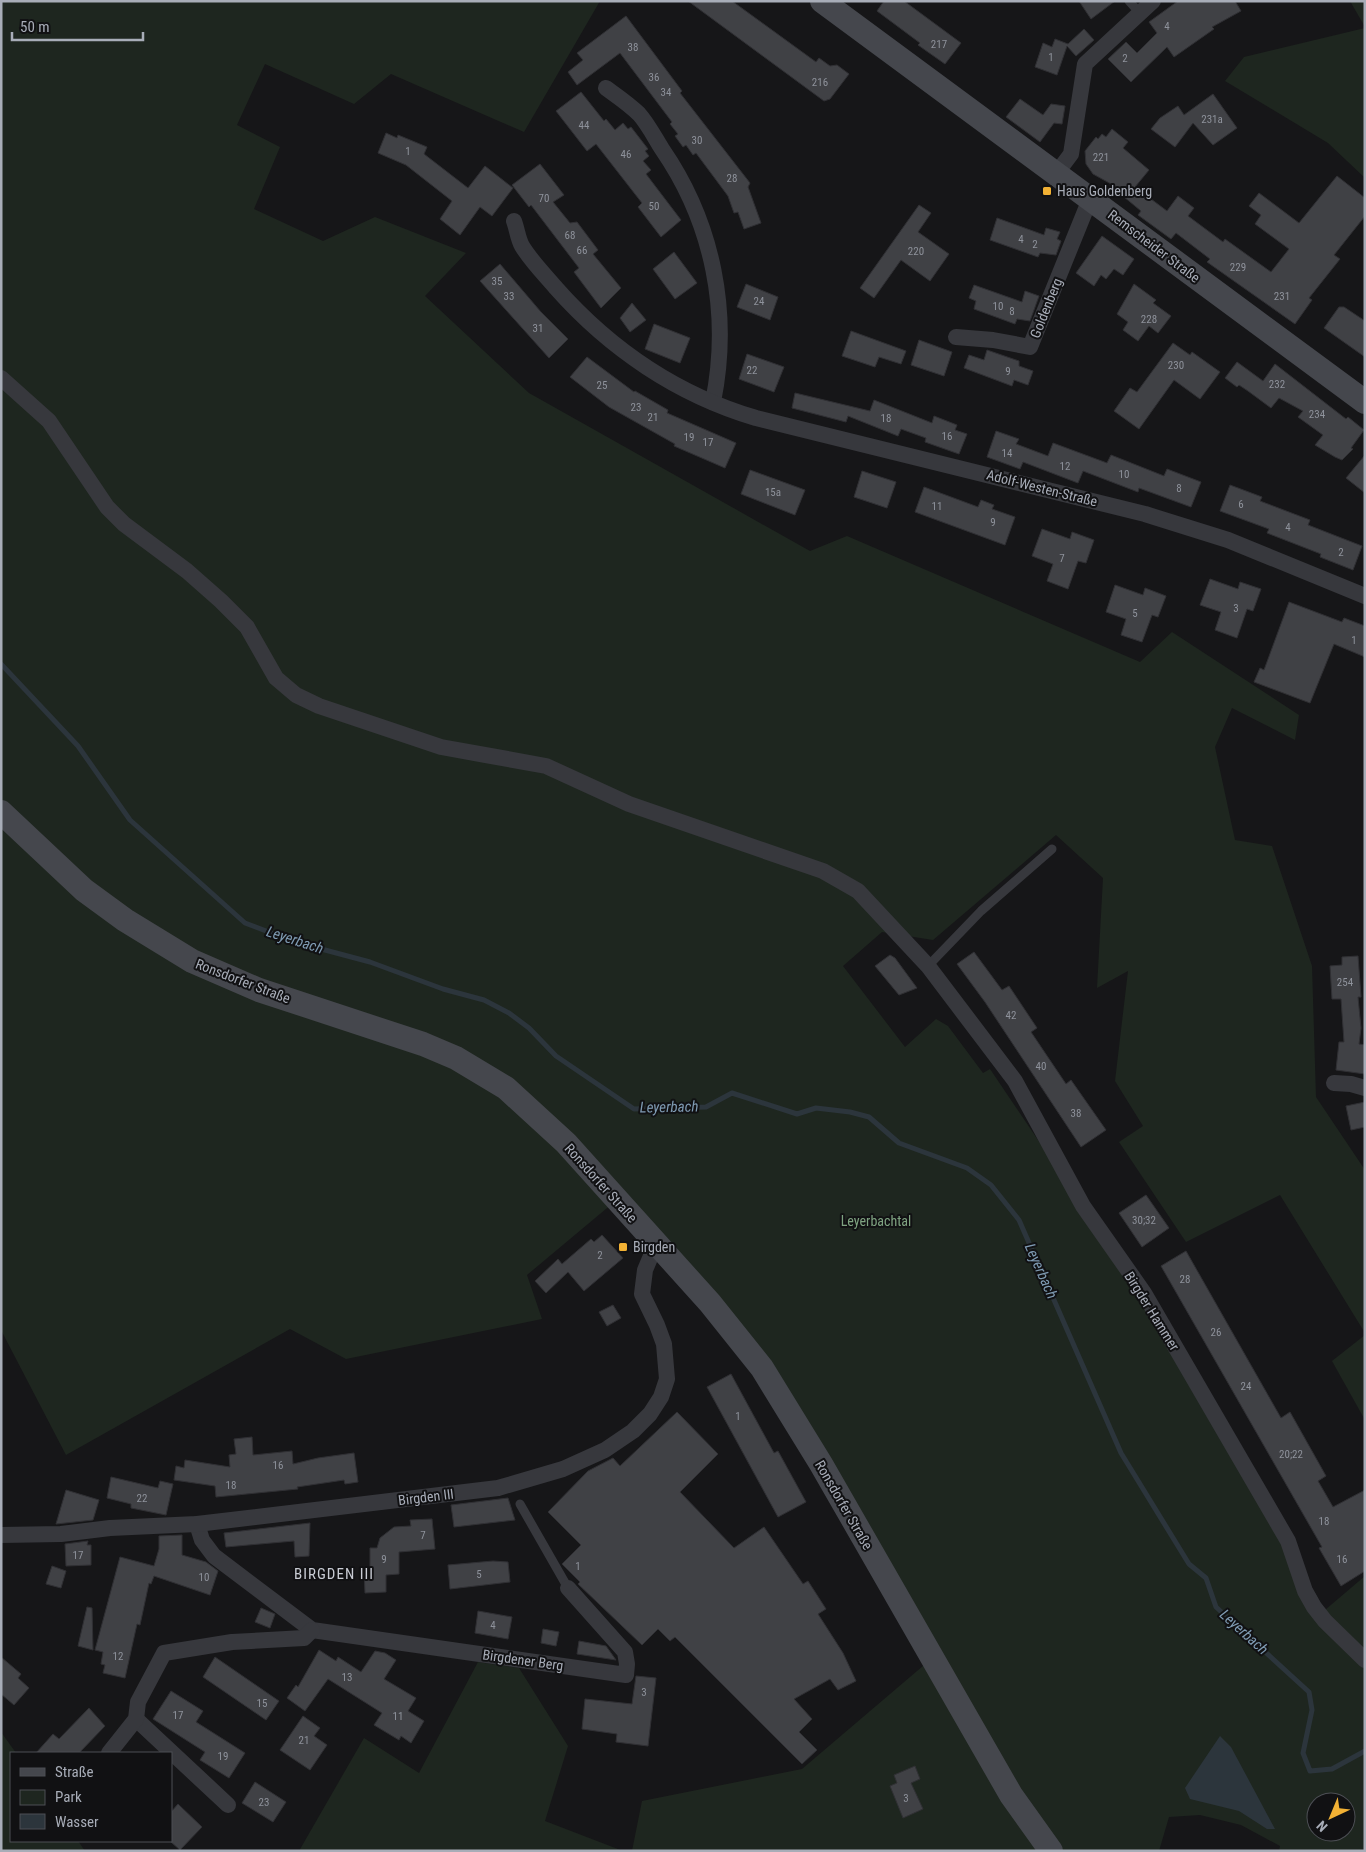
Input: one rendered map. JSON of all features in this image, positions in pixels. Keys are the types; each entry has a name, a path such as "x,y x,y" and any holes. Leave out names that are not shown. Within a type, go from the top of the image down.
{"main road":[{"name":"Remscheider Straße","path":"822,1 1365,402"},
{"name":"Ronsdorfer Straße","path":"1,812 84,890 125,920 192,962 258,990 424,1044 456,1058 506,1088 566,1143 710,1303 762,1368 821,1464 1012,1795 1051,1851"}],"street":[{"path":"1056,174 1071,154 1085,64 1134,7 1153,1"},
{"path":"606,88 639,115 678,172 695,206 708,240 713,267 719,332 713,402"},
{"name":"Goldenberg","path":"956,337 993,340 1030,347 1090,199"},
{"name":"Adolf-Westen-Straße","path":"514,221 522,245 572,305 589,322 640,363 673,384 713,402 756,418 1145,514 1228,540 1365,596"},
{"name":"Birgder Hammer","path":"1,378 49,421 107,507 124,524 221,601 247,627 276,678 296,694 319,706 441,747 546,766 629,804 823,871 858,891 928,966 1015,1081 1083,1206 1144,1293 1288,1541 1305,1592 1314,1607 1325,1621 1365,1660"},
{"path":"1334,1083 1351,1084 1365,1088"},
{"name":"Birgden III","path":"1,1536 197,1524 498,1488 563,1469 605,1450 633,1431 650,1414 661,1397 667,1379 664,1344 642,1294 645,1270 656,1244"},
{"name":"Birgdener Berg","path":"197,1524 202,1540 214,1556 312,1630 626,1675 625,1652 568,1588"},
{"path":"110,1752 136,1719 138,1702 164,1654 232,1642 304,1638 312,1630"},
{"path":"136,1719 171,1752"},
{"path":"172,1753 228,1805"}],"lane":[{"path":"928,966 981,911 1052,848"},
{"path":"520,1504 568,1588"}],"green space":[{"name":"Leyerbachtal","path":"1,1 600,1 524,132 391,74 354,104 265,64 237,125 280,147 254,209 323,241 375,217 466,253 425,296 529,393 810,551 847,536 1140,662 1172,632 1299,715 1295,740 1232,708 1215,747 1235,840 1272,846 1312,966 1316,1097 1365,1170 1365,1333 1280,1195 1186,1242 1119,1142 1143,1126 1115,1081 1128,971 1097,988 1103,878 1056,835 933,940 882,932 843,966 905,1047 936,1019 948,1026 983,1073 990,1069 1128,1273 1325,1610 1365,1576 1365,1847 1362,1851 1279,1851 1280,1846 1241,1825 1200,1815 1169,1817 1159,1851 632,1851 642,1801 802,1769 937,1654 776,1375 625,1193 527,1275 542,1319 346,1359 290,1329 66,1455 1,1330"},
{"path":"1350,1 1365,1 1365,27"},
{"path":"1365,28 1365,178 1328,143 1225,81 1244,57"},
{"path":"1365,1335 1365,1420 1332,1361"},
{"path":"478,1662 519,1668 568,1746 545,1821 623,1851 299,1851 364,1738 419,1773"},
{"path":"1,1732 15,1752 10,1752 10,1842 79,1842 85,1851 1,1851"}],"water":[{"path":"1220,1736 1231,1747 1275,1829 1267,1829 1239,1811 1190,1799 1185,1788"}],"building":[{"path":"688,1 732,1 816,62 819,58 830,66 837,65 849,74 830,99 824,101"},
{"path":"884,1 904,1 961,43 945,64 918,45 920,43 877,11"},
{"path":"1079,1 1115,1 1091,19"},
{"path":"1178,1 1235,1 1241,11 1212,27 1214,29 1174,57 1167,47 1131,82 1108,59 1126,42 1137,53 1157,33 1149,22"},
{"path":"626,16 682,91 680,93 750,183 748,187 761,223 744,229 738,212 734,213 728,196 696,153 693,155 686,145 683,147 675,136 678,134 670,124 672,122 620,53 577,85 568,72 583,60 577,53"},
{"path":"1084,29 1094,40 1076,56 1067,46 1057,75 1035,67 1043,43 1052,47 1055,39 1068,44"},
{"path":"581,92 604,121 606,119 615,130 623,123 628,129 631,127 648,149 645,151 649,156 643,161 651,170 646,174 681,220 661,237 638,207 642,203 596,144 587,151 556,111"},
{"path":"1213,94 1237,128 1213,145 1193,123 1175,147 1151,129 1160,118 1178,106 1184,115"},
{"path":"1020,99 1043,115 1051,104 1065,106 1062,124 1054,123 1040,142 1006,117"},
{"path":"1112,129 1128,142 1123,148 1149,170 1135,187 1167,211 1178,196 1194,208 1188,216 1223,242 1225,239 1271,272 1289,249 1255,224 1261,215 1249,206 1259,193 1299,223 1337,176 1365,198 1365,216 1334,255 1340,259 1309,298 1312,300 1295,324 1207,262 1210,259 1176,233 1171,239 1138,215 1141,211 1111,186 1113,185 1093,174 1086,164 1085,151 1096,137 1098,139 1102,134 1106,137"},
{"path":"386,133 397,138 398,135 427,147 424,154 468,188 485,166 513,188 492,216 480,207 460,235 440,219 452,201 406,165 378,153"},
{"path":"540,164 564,195 553,202 570,223 577,222 598,250 593,254 621,288 601,308 574,272 579,268 531,205 529,207 512,185"},
{"path":"919,205 931,213 918,232 949,254 930,281 901,260 874,298 860,288"},
{"path":"997,218 1044,235 1046,228 1060,232 1057,239 1061,241 1056,255 1040,253 1038,257 990,240"},
{"path":"1102,236 1134,259 1123,275 1114,269 1106,279 1101,275 1094,286 1076,273"},
{"path":"674,252 697,283 675,299 653,269"},
{"path":"500,264 541,312 568,339 549,358 480,281"},
{"path":"746,284 778,297 770,320 737,307"},
{"path":"1134,284 1156,300 1153,303 1171,316 1158,333 1149,326 1138,341 1123,330 1128,322 1117,314"},
{"path":"974,285 1022,302 1025,291 1039,296 1030,321 1017,319 1015,324 974,309 976,301 969,298"},
{"path":"632,303 646,320 630,332 620,318"},
{"path":"1339,307 1344,307 1365,321 1365,357 1324,328"},
{"path":"654,324 690,338 680,363 645,349"},
{"path":"851,331 906,351 901,364 879,357 875,367 842,356"},
{"path":"919,340 952,352 944,376 911,365"},
{"path":"1173,343 1190,355 1192,352 1220,372 1200,399 1174,380 1139,429 1114,411 1130,388 1137,392"},
{"path":"987,350 1019,361 1019,366 1033,371 1028,385 1014,380 1012,386 964,368 969,355 984,360"},
{"path":"747,354 784,367 774,392 739,379"},
{"path":"587,357 634,392 668,410 667,413 736,443 725,468 674,446 675,444 609,407 570,377"},
{"path":"1237,362 1263,381 1275,364 1346,419 1348,417 1364,430 1351,448 1353,449 1342,460 1335,457 1315,445 1323,435 1298,417 1303,411 1279,398 1271,408 1239,385 1237,387 1225,378"},
{"path":"795,393 870,411 874,400 932,423 934,416 957,425 955,430 967,434 959,454 925,442 926,438 901,429 898,436 848,416 846,422 792,408"},
{"path":"996,431 1019,439 1016,444 1048,456 1053,443 1107,463 1111,455 1164,476 1167,469 1201,482 1191,507 1139,488 1138,492 1083,471 1078,483 1023,462 1020,469 987,457"},
{"path":"1365,455 1365,493 1346,478"},
{"path":"750,470 805,490 795,515 741,494"},
{"path":"862,471 896,482 887,508 854,497"},
{"path":"1230,485 1262,497 1260,501 1310,520 1308,525 1362,546 1353,570 1320,557 1321,554 1267,533 1269,529 1220,511"},
{"path":"924,487 978,507 981,500 994,505 992,509 1015,517 1005,545 915,512"},
{"path":"1042,529 1070,539 1072,532 1094,540 1086,563 1078,561 1068,589 1047,581 1053,564 1032,556"},
{"path":"1210,579 1238,589 1240,582 1261,589 1253,611 1247,609 1237,638 1215,630 1221,612 1200,605"},
{"path":"1115,585 1143,595 1145,588 1166,596 1158,617 1152,615 1142,642 1121,635 1126,619 1106,612"},
{"path":"1289,602 1342,622 1344,618 1365,626 1365,657 1334,644 1310,703 1254,682 1260,668 1264,670"},
{"path":"974,952 1002,990 1009,986 1037,1028 1031,1032 1066,1084 1071,1080 1106,1130 1081,1147 985,1002 957,964"},
{"path":"890,955 895,958 917,988 899,995 875,966"},
{"path":"1358,956 1361,997 1358,997 1361,1028 1359,1044 1365,1045 1365,1074 1336,1070 1339,1042 1344,1042 1341,999 1332,999 1330,966 1342,965 1342,957"},
{"path":"1365,1102 1365,1127 1351,1130 1346,1106"},
{"path":"1146,1195 1169,1228 1142,1247 1119,1213"},
{"path":"602,1235 623,1258 584,1291 568,1272 546,1293 535,1281 558,1259 562,1264 591,1239 594,1242"},
{"path":"1186,1251 1281,1418 1290,1412 1326,1476 1318,1481 1333,1507 1365,1490 1365,1571 1341,1586 1319,1548 1322,1547 1161,1266"},
{"path":"613,1305 621,1318 607,1326 599,1312"},
{"path":"731,1374 774,1453 778,1451 806,1502 778,1517 707,1387"},
{"path":"677,1412 718,1454 680,1492 734,1548 764,1527 803,1584 808,1581 826,1609 818,1614 843,1653 856,1681 838,1690 830,1679 794,1699 812,1719 799,1732 817,1750 802,1764 675,1637 670,1641 658,1629 642,1645 578,1584 580,1582 562,1564 581,1545 548,1512 588,1471 613,1458 620,1466"},
{"path":"252,1437 253,1455 292,1451 293,1464 354,1453 358,1482 345,1484 344,1480 297,1487 298,1489 216,1497 215,1486 174,1480 176,1466 184,1468 185,1460 230,1467 229,1455 236,1454 234,1439"},
{"path":"111,1477 158,1488 160,1481 173,1484 166,1515 131,1508 131,1504 107,1498"},
{"path":"66,1490 99,1500 93,1520 56,1524"},
{"path":"508,1498 515,1520 454,1527 451,1505"},
{"path":"432,1519 435,1549 399,1552 399,1574 386,1575 386,1592 365,1593 364,1569 370,1569 370,1548 377,1548 380,1538 394,1527 411,1526 410,1520"},
{"path":"310,1523 309,1556 295,1557 294,1541 226,1547 224,1533"},
{"path":"182,1535 182,1555 206,1562 218,1571 210,1595 154,1576 151,1584 149,1583 140,1625 137,1624 125,1678 103,1673 105,1665 101,1664 103,1652 95,1650 120,1557 154,1566 159,1549 159,1536"},
{"path":"88,1541 87,1545 91,1545 91,1565 66,1566 65,1544"},
{"path":"493,1561 508,1562 510,1582 450,1589 448,1565"},
{"path":"52,1566 66,1571 61,1588 46,1584"},
{"path":"87,1607 92,1608 93,1650 78,1646"},
{"path":"261,1608 275,1614 270,1628 255,1622"},
{"path":"478,1611 512,1617 508,1639 475,1633"},
{"path":"543,1629 559,1632 556,1646 541,1643"},
{"path":"579,1641 606,1646 616,1660 577,1654"},
{"path":"319,1650 336,1661 338,1657 361,1672 375,1651 385,1653 396,1660 384,1679 416,1698 408,1711 424,1721 411,1743 401,1736 399,1740 374,1725 382,1713 328,1679 305,1711 287,1698 296,1685 298,1687"},
{"path":"1,1657 21,1674 18,1678 29,1688 14,1705 1,1694"},
{"path":"215,1657 279,1701 266,1720 203,1677"},
{"path":"636,1676 656,1678 648,1746 616,1742 617,1734 582,1729 585,1699 632,1704"},
{"path":"171,1691 203,1711 196,1722 245,1753 229,1778 200,1760 205,1752 153,1719"},
{"path":"89,1708 105,1726 80,1752 37,1752 53,1734 59,1739"},
{"path":"303,1716 320,1728 314,1736 327,1745 310,1770 280,1750"},
{"path":"915,1766 920,1779 911,1783 923,1809 903,1818 890,1786 897,1783 894,1775"},
{"path":"255,1782 286,1802 273,1822 242,1803"},
{"path":"178,1804 202,1827 180,1850 171,1842 172,1811"}],"waterway":[{"name":"Leyerbach","path":"1,664 78,746 130,820 245,923 295,942 370,962 443,989 484,1000 509,1013 529,1028 556,1056 634,1109 706,1107 732,1093 797,1114 816,1108 850,1112 869,1117 899,1143 967,1168 991,1185 1019,1220 1121,1453 1189,1564 1206,1578 1216,1607 1309,1692 1312,1710 1303,1753 1310,1771 1332,1769 1365,1751"}],"place":[{"name":"Haus Goldenberg","path":"1047,191"},
{"name":"Birgden","path":"623,1247"}],"district":[{"name":"BIRGDEN III","path":"334,1574"}]}
